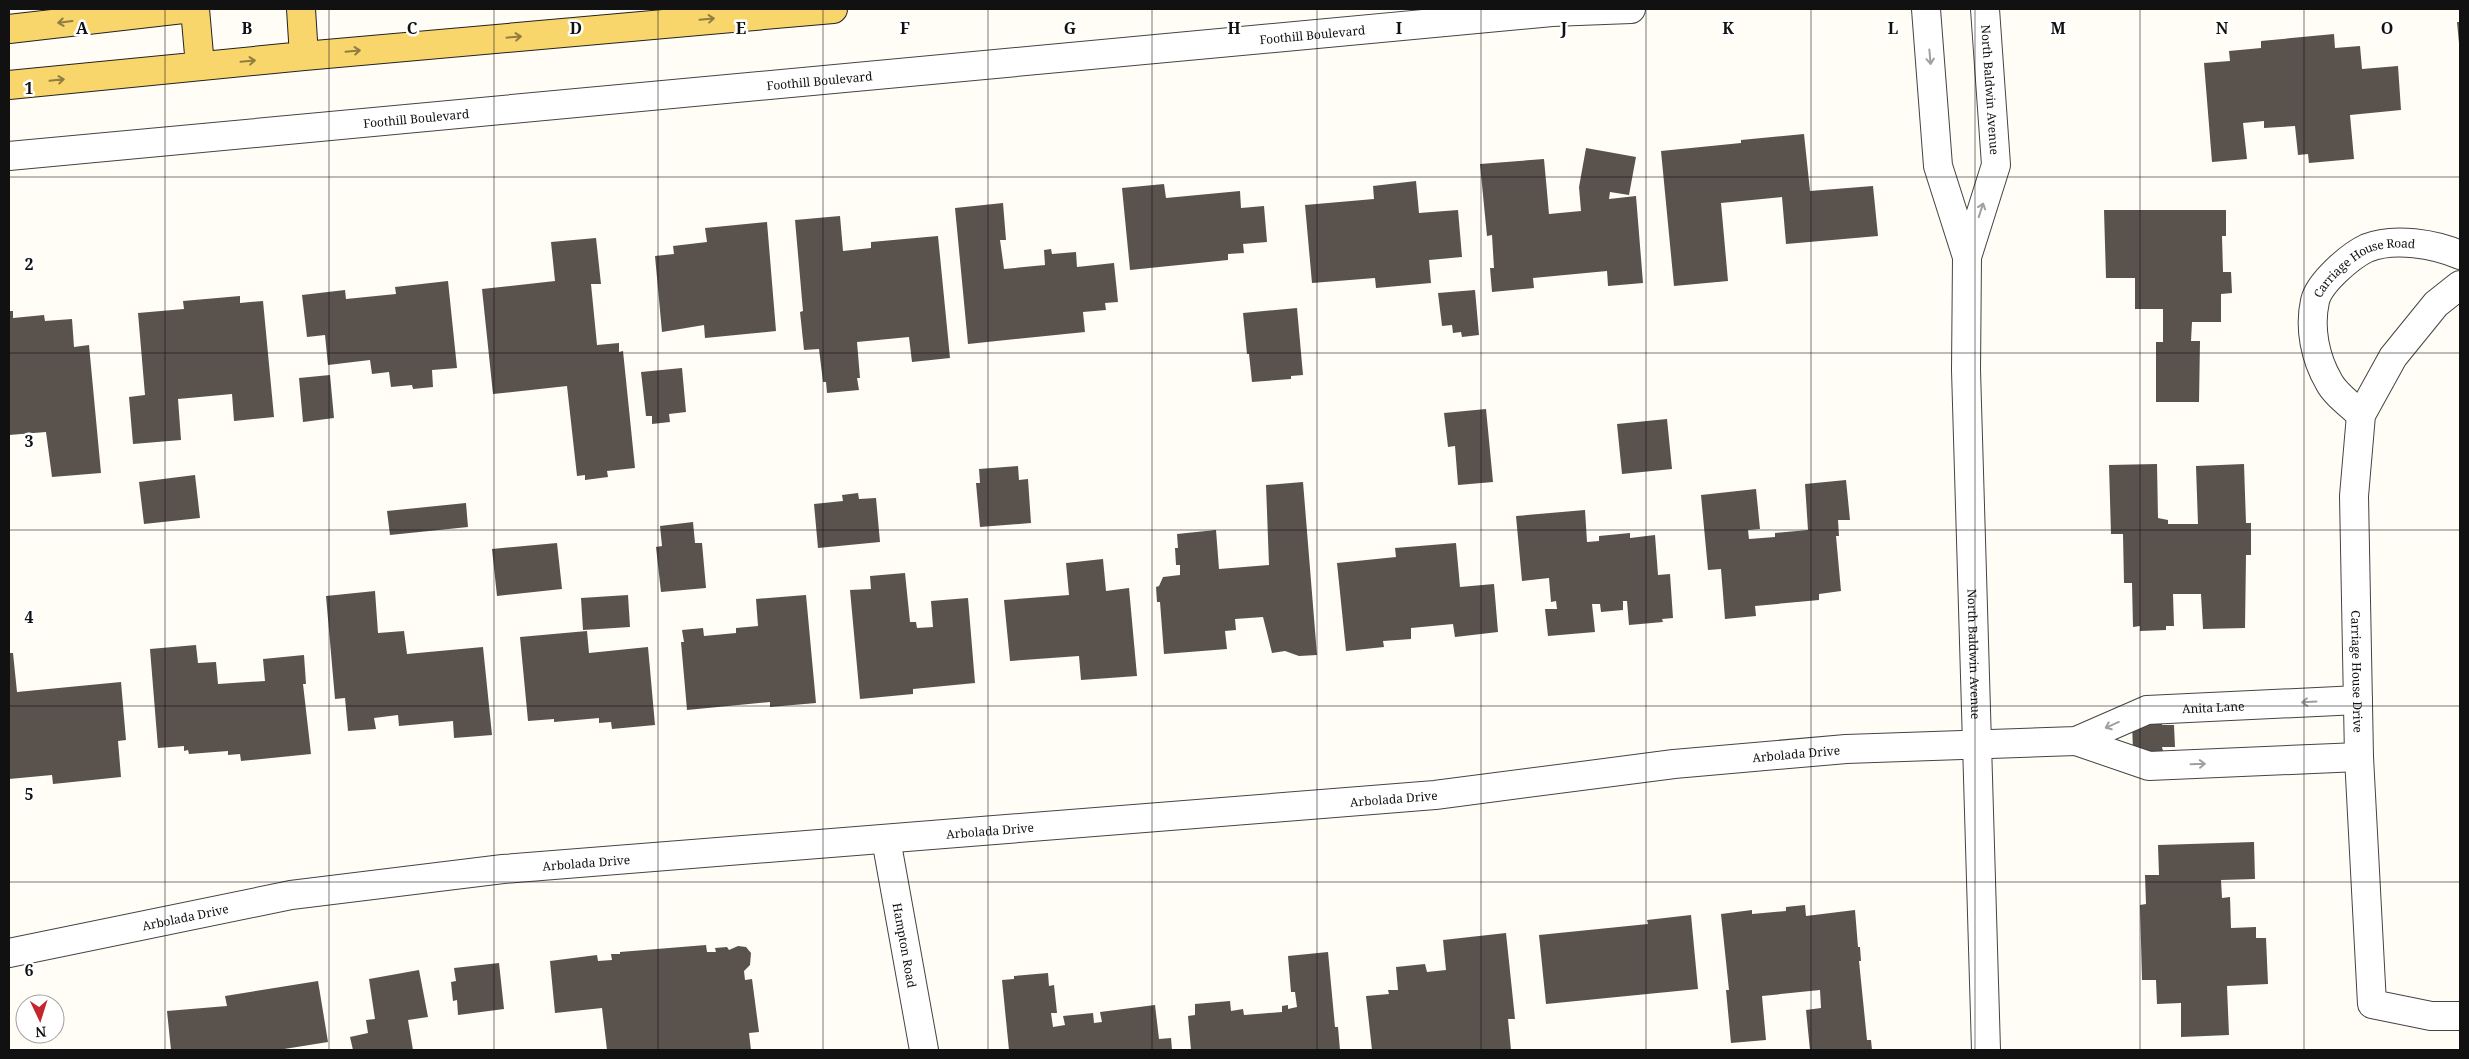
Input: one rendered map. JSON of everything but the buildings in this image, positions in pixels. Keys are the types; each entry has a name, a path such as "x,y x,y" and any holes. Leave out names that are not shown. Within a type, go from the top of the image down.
{"main road":[{"path":"9,29 183,9"},
{"path":"195,9 200,66"},
{"path":"301,9 304,56"},
{"path":"9,84 833,9"}],"street":[{"name":"Foothill Boulevard","path":"9,156 1542,13 1631,9"},
{"name":"North Baldwin Avenue","path":"1926,9 1938,166 1966,257 1966,370 1986,1050"},
{"name":"North Baldwin Avenue","path":"1966,257 1996,165 1985,9"},
{"name":"Carriage House Road","path":"2361,415 2329,384 2313,342 2315,300 2339,266 2368,248 2404,242 2445,248 2460,255"},
{"name":"Carriage House Drive","path":"2460,285 2436,304 2393,357 2361,415 2354,496 2359,757 2372,1004 2431,1016 2460,1016"},
{"name":"Anita Lane","path":"2076,742 2147,710 2358,700"},
{"name":"Anita Lane","path":"1977,746 2076,742 2149,766 2359,757"},
{"name":"Arbolada Drive","path":"9,953 291,895 503,869 1435,795 1674,764 1846,749 1977,746"},
{"name":"Hampton Road","path":"886,839 924,1050"}]}
